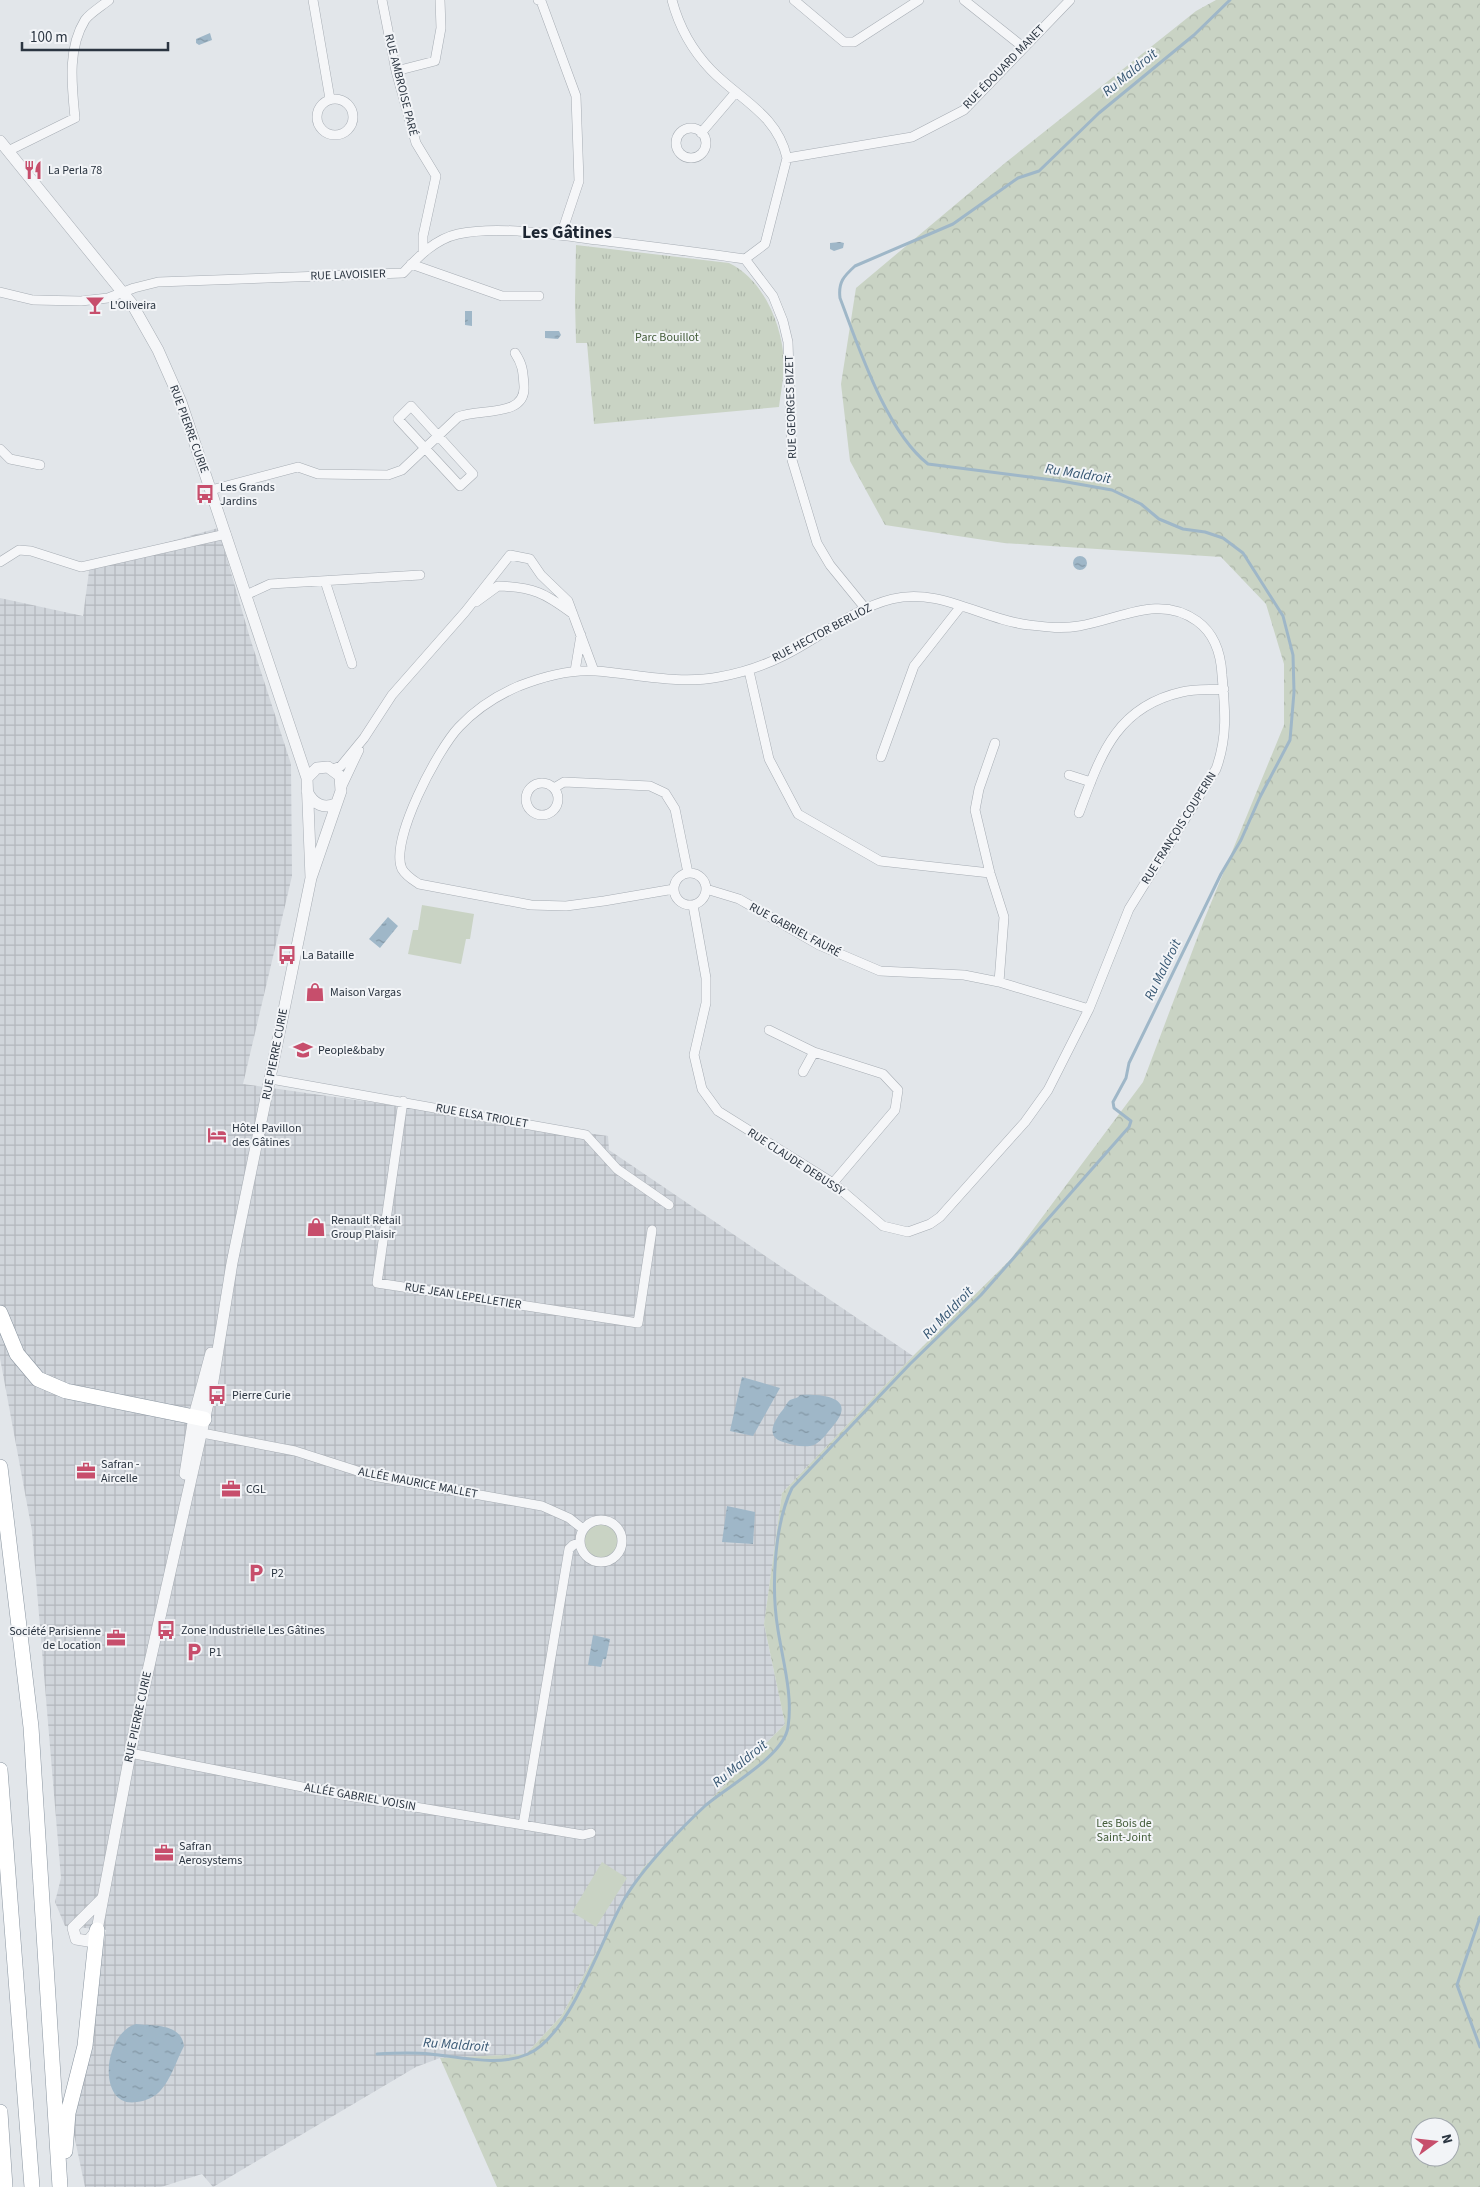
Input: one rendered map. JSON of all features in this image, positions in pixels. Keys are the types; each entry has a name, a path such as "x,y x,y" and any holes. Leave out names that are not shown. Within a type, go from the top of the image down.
{"highway":[{"path":"0,1313 17,1354 38,1379 66,1391 198,1424"},
{"path":"0,1467 31,1727 61,2187"},
{"path":"0,1770 32,2187"},
{"path":"61,2187 66,2174 65,2142 68,2113 84,2046 97,1930"},
{"path":"0,2112 6,2187"}],"street":[{"path":"8,151 76,118 72,77 75,47 86,20 109,0"},
{"path":"313,0 330,99"},
{"name":"RUE AMBROISE PARÉ","path":"382,0 396,71 416,144 436,176 423,236 423,253"},
{"path":"396,71 435,61 441,28 440,0"},
{"path":"538,0 541,1 576,96 579,181 561,236"},
{"path":"672,0 678,20 690,44 711,70 774,126 784,144 787,158 765,244 745,259"},
{"path":"794,0 844,42 854,42 919,0"},
{"path":"964,0 1023,47"},
{"name":"RUE ÉDOUARD MANET","path":"787,158 912,137 964,110 1070,0"},
{"path":"701,133 736,92"},
{"path":"330,99 346,103 352,112 351,124 348,129 338,134 326,132 318,124 317,118 320,106 330,99"},
{"name":"RUE PIERRE CURIE","path":"0,141 123,292 158,350 181,402 307,778 311,832 311,878"},
{"name":"RUE LAVOISIER","path":"0,292 33,300 57,302 108,298 158,282 403,273 433,244 458,234 521,232 745,259"},
{"name":"RUE GEORGES BIZET","path":"745,259 774,296 783,321 788,342 792,460 817,543 830,565 865,608"},
{"path":"411,264 502,296 539,296"},
{"path":"211,490 298,467 318,474 388,475 402,470 458,417 470,412 510,409 520,404 524,391 523,366 515,353"},
{"path":"411,406 438,436 473,474 460,486 398,419 411,406"},
{"path":"0,449 10,459 40,465"},
{"path":"0,562 19,550 31,551 81,567 226,534"},
{"path":"300,758 317,768 333,769 341,766 364,738 392,695 468,608 510,555 530,558 541,575 568,602 594,670"},
{"path":"246,595 270,584 420,576"},
{"path":"325,581 352,664"},
{"path":"468,608 498,586 525,587 551,597 574,614"},
{"name":"RUE HECTOR BERLIOZ","path":"674,889 566,906 531,905 419,884 402,870 399,850 425,778 440,752 459,728 484,706 519,686 575,671 594,670 677,680 716,678 749,671 784,656 865,608 896,598 923,596 961,606"},
{"path":"881,757 914,666 961,606"},
{"name":"RUE FRANÇOIS COUPERIN","path":"961,606 1025,625 1061,628 1090,624 1154,608 1170,608 1185,612 1206,627 1221,654 1226,729 1223,749 1216,769 1129,909 1089,1009"},
{"path":"575,671 581,635"},
{"path":"749,671 769,759 798,814 880,861 990,873"},
{"path":"1079,813 1099,757 1113,735 1129,717 1155,701 1182,692 1224,689"},
{"path":"342,786 364,738"},
{"path":"995,743 979,790 975,810 990,873 1004,917 1000,982"},
{"path":"307,778 317,768"},
{"path":"333,769 340,776 342,786"},
{"path":"1069,775 1091,782"},
{"path":"554,788 564,782 641,785 650,786 665,793 675,809 688,873"},
{"name":"RUE PIERRE CURIE","path":"97,1930 130,1753 177,1535 198,1424 213,1381 222,1318 311,878 342,786"},
{"path":"307,791 309,797 322,807 329,807 337,803"},
{"path":"688,873 701,877 706,889 701,902 693,905 682,903 678,900 674,889 677,881 688,873"},
{"name":"RUE GABRIEL FAURÉ","path":"706,889 739,899 819,945 880,971 964,975 1000,982 1089,1009"},
{"name":"RUE CLAUDE DEBUSSY","path":"693,905 706,978 706,1003 694,1055 702,1089 718,1111 833,1183 883,1226 908,1232 930,1224 940,1217 1025,1122 1048,1090 1089,1009"},
{"path":"769,1030 814,1052 883,1074 898,1090 895,1110 833,1183"},
{"path":"803,1072 814,1052"},
{"name":"RUE ELSA TRIOLET","path":"271,1079 586,1135 617,1169 669,1206"},
{"name":"RUE JEAN LEPELLETIER","path":"403,1101 377,1283 638,1323 652,1230"},
{"name":"ALLÉE MAURICE MALLET","path":"198,1424 295,1451 373,1476 542,1506 569,1518 583,1529"},
{"path":"607,1520 617,1527 622,1535 622,1545 614,1558 599,1563 585,1556 579,1543 583,1529 593,1521 607,1520"},
{"path":"523,1825 569,1550 572,1545 579,1543"},
{"name":"ALLÉE GABRIEL VOISIN","path":"130,1753 343,1794 583,1835 591,1833"},
{"path":"97,1930 88,1941 82,1941 76,1939 73,1928 102,1899"}],"shaded area":[{"path":"218,528 250,638 291,764 292,876 243,1084 608,1136 609,1150 913,1356 782,1493 764,1624 785,1724 642,1869 562,2015 526,2054 440,2058 416,2067 213,2187 202,2174 161,2187 85,2187 73,2130 106,1930 65,1926 55,1902 61,1878 32,1531 0,1358 0,598 83,616 90,564"}],"green space":[{"name":"Les Bois de Saint-Joint","path":"1216,0 1480,0 1480,2187 497,2187 440,2058 526,2054 562,2015 642,1869 785,1724 764,1624 782,1493 913,1356 1011,1259 1143,1082 1204,920 1284,725 1284,664 1266,604 1221,557 1004,543 885,525 850,461 841,384 856,288 1005,163 1196,11"},
{"name":"Parc Bouillot","path":"576,245 729,263 741,270 761,291 775,318 779,332 784,361 779,407 594,424 587,343 576,343"},
{"path":"422,905 474,914 470,939 466,939 461,964 408,954 413,930 418,930"},
{"path":"601,1525 613,1530 618,1542 613,1554 601,1559 589,1554 584,1542 589,1530"},
{"path":"602,1862 627,1878 596,1927 572,1912"}],"water":[{"path":"210,33 212,40 199,45 196,43 196,39"},
{"path":"830,243 844,243 843,248 834,251 830,249"},
{"path":"465,311 472,311 472,326 465,325"},
{"path":"545,331 559,331 561,335 558,339 545,338"},
{"path":"1080,556 1085,558 1087,563 1085,568 1080,570 1075,568 1073,563 1075,558"},
{"path":"388,917 398,926 380,948 369,939"},
{"path":"742,1377 780,1388 753,1436 730,1431"},
{"path":"800,1395 818,1395 834,1399 840,1403 842,1409 840,1416 822,1439 810,1446 794,1445 778,1440 774,1437 773,1433 774,1425 788,1402"},
{"path":"727,1506 755,1512 753,1544 722,1542"},
{"path":"593,1635 610,1639 606,1659 603,1659 601,1667 588,1665"},
{"path":"136,2024 172,2029 178,2033 184,2046 171,2075 161,2090 144,2101 137,2102 124,2101 115,2094 110,2083 109,2069 116,2041 125,2031"}],"waterway":[{"name":"Ru Maldroit","path":"377,2054 417,2053 492,2061 517,2058 528,2054 544,2043 558,2027 571,2007 584,1984 616,1915 641,1874 696,1814 754,1770 777,1749 788,1727 789,1703 787,1678 776,1614 776,1558 781,1520 792,1488 910,1364 981,1295 1129,1127 1131,1121 1114,1108 1113,1102 1126,1078 1129,1063 1221,874 1241,840 1260,797 1290,740 1294,692 1293,655 1283,616 1243,553 1223,538 1205,532 1183,529 1159,519 1141,504 1112,490 1061,481 928,464 899,431 887,410 865,364 840,298 841,283 855,266 953,224 1018,178 1039,171 1099,113 1194,35 1230,0"},
{"path":"1480,1917 1457,1985 1480,2047"}],"place":[{"name":"La Perla 78","path":"33,170"},
{"name":"L'Oliveira","path":"95,305"},
{"name":"Les Grands Jardins","path":"205,494"},
{"name":"La Bataille","path":"287,955"},
{"name":"Maison Vargas","path":"315,992"},
{"name":"People&baby","path":"303,1050"},
{"name":"Hôtel Pavillon des Gâtines","path":"217,1135"},
{"name":"Renault Retail Group Plaisir","path":"316,1227"},
{"name":"Pierre Curie","path":"217,1395"},
{"name":"Safran - Aircelle","path":"86,1471"},
{"name":"CGL","path":"231,1489"},
{"name":"P2","path":"256,1573"},
{"name":"Zone Industrielle Les Gâtines","path":"166,1630"},
{"name":"Société Parisienne de Location","path":"116,1638"},
{"name":"P1","path":"194,1652"},
{"name":"Safran Aerosystems","path":"164,1853"}],"district":[{"name":"Les Gâtines","path":"567,232"}]}
